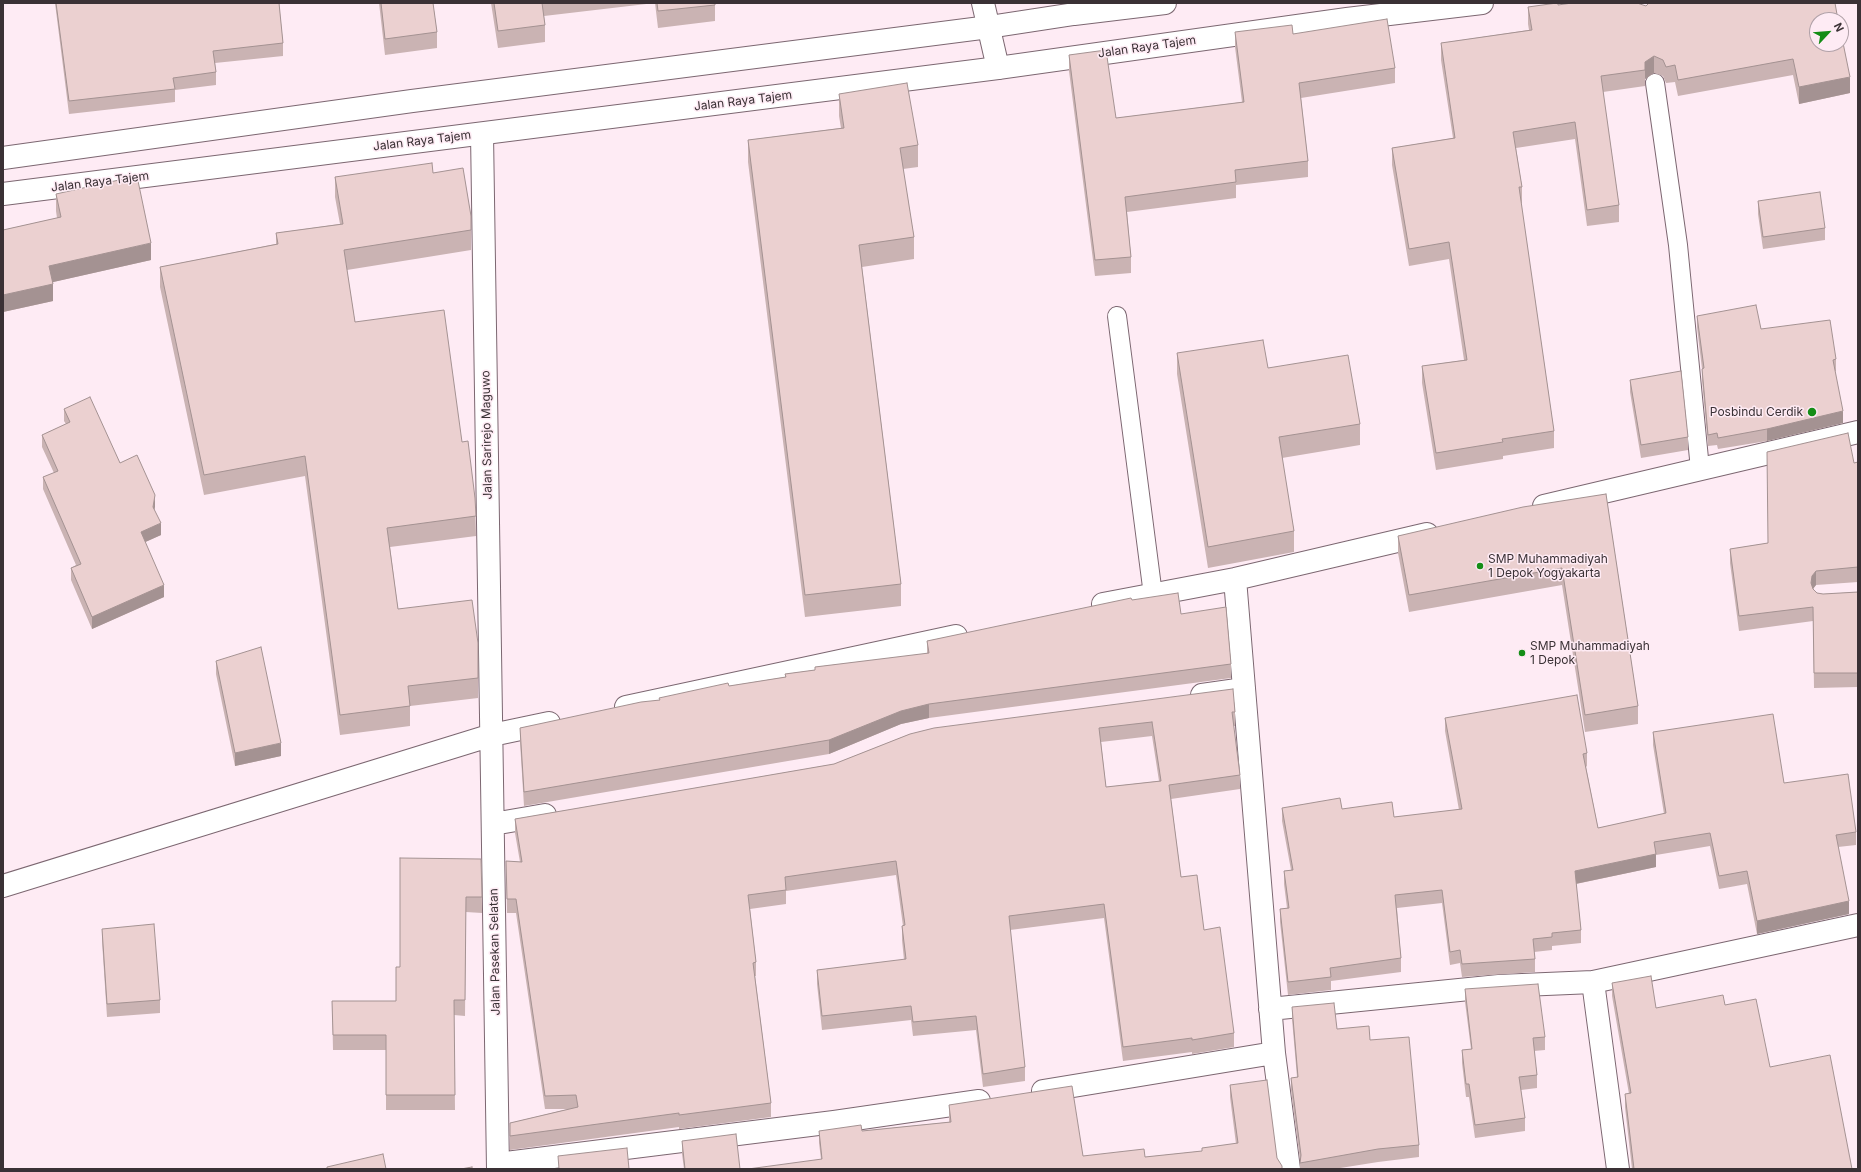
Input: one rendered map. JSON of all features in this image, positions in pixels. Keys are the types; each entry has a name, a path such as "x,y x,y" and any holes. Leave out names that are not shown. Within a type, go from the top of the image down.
{"street":[{"path":"983,3 998,68"},
{"path":"3,158 412,101 1165,3"},
{"name":"Jalan Raya Tajem","path":"3,194 998,68 1347,19 1482,3"},
{"name":"Jalan Sarirejo Maguwo","path":"482,134 492,736"},
{"path":"1522,511 1858,432"},
{"path":"1084,608 1235,579 1444,530"},
{"path":"1235,579 1274,1054 1289,1169"},
{"path":"607,711 978,631"},
{"path":"1182,698 1244,690"},
{"path":"3,886 492,736 568,719"},
{"name":"Jalan Pasekan Selatan","path":"492,736 498,1166"},
{"path":"493,824 563,812"},
{"path":"1270,1009 1499,986 1593,982 1858,925"},
{"path":"1593,982 1618,1169"},
{"path":"1025,1094 1274,1054"},
{"path":"498,1166 834,1122 1002,1098"}],"lane":[{"path":"1655,83 1678,245 1700,469"},
{"path":"1117,316 1153,595"}],"building":[{"path":"56,3 279,3 283,43 213,51 216,72 173,78 175,89 69,101"},
{"path":"381,3 433,3 437,32 385,39"},
{"path":"494,3 542,3 545,25 498,31"},
{"path":"657,3 715,3 715,5 658,11"},
{"path":"1558,3 1558,5 1572,3 1637,3 1646,6 1649,3 1835,3 1837,12 1809,12 1809,52 1845,52 1850,77 1799,87 1793,59 1678,80 1675,65 1666,67 1663,60 1654,56 1645,62 1645,70 1601,76 1619,205 1587,210 1575,122 1513,132 1522,187 1519,187 1554,431 1502,439 1503,442 1436,453 1422,366 1467,360 1449,242 1409,249 1392,148 1455,138 1441,43 1532,30 1528,7"},
{"path":"1387,19 1395,68 1299,83 1308,161 1235,170 1236,182 1125,197 1131,257 1095,260 1069,55 1106,50 1116,118 1244,102 1235,32 1292,25 1293,34"},
{"path":"907,83 918,145 900,148 914,237 859,245 901,584 805,595 748,140 844,128 839,94"},
{"path":"432,163 433,173 463,168 471,216 471,230 344,250 355,322 444,310 462,442 468,441 476,516 387,528 398,609 472,600 478,643 478,678 408,686 410,706 340,715 305,456 204,475 160,267 278,244 276,233 343,224 335,177"},
{"path":"137,176 151,243 49,266 53,284 3,295 3,230 61,217 56,194"},
{"path":"1820,192 1825,228 1763,237 1758,201"},
{"path":"1756,305 1761,329 1830,320 1836,359 1833,360 1843,411 1767,429 1718,438 1717,433 1708,435 1702,369 1704,368 1697,316"},
{"path":"1263,340 1268,368 1348,355 1360,424 1279,437 1294,531 1208,547 1177,353"},
{"path":"1681,371 1688,437 1641,445 1630,380"},
{"path":"90,397 120,463 137,455 155,495 153,507 161,523 141,532 164,585 92,617 71,568 81,564 43,477 58,471 42,435 70,422 64,409"},
{"path":"1848,433 1854,463 1858,462 1858,567 1816,571 1812,576 1811,583 1813,589 1817,593 1858,592 1858,673 1814,673 1813,607 1739,616 1730,549 1768,543 1767,452"},
{"path":"1606,494 1638,706 1585,715 1562,568 1409,595 1398,536 1523,507"},
{"path":"1178,593 1181,614 1226,607 1231,664 929,704 901,711 829,740 524,792 520,728 641,702 660,700 659,698 728,683 729,686 786,677 785,674 815,670 815,667 929,653 927,641 1131,598 1132,600"},
{"path":"261,647 281,743 235,753 216,661"},
{"path":"1233,689 1235,712 1232,712 1240,775 1169,785 1181,877 1197,875 1204,930 1220,927 1234,1033 1192,1040 1192,1038 1123,1047 1104,904 1009,916 1025,1067 983,1074 976,1016 913,1022 911,1006 822,1016 817,970 906,959 902,926 905,925 896,861 785,877 786,890 748,895 756,962 753,963 771,1103 679,1115 679,1113 510,1136 510,1123 578,1107 576,1095 545,1096 516,899 507,899 506,861 522,862 515,819 834,764 910,734 934,728","holes":["1152,722 1161,781 1106,787 1099,728"]},
{"path":"1577,695 1587,753 1583,754 1598,828 1666,813 1653,732 1773,714 1784,783 1848,774 1856,832 1836,835 1849,901 1757,921 1747,871 1719,876 1710,833 1654,842 1656,854 1575,871 1581,930 1552,933 1552,937 1533,939 1535,959 1462,964 1460,950 1450,952 1442,890 1395,895 1401,958 1330,968 1331,977 1288,982 1280,909 1289,908 1284,871 1293,870 1282,808 1340,798 1342,809 1392,802 1394,817 1462,809 1445,718"},
{"path":"400,858 481,859 482,897 466,897 465,1000 454,1000 455,1095 386,1095 386,1035 333,1035 332,1001 396,1001 396,967 400,967"},
{"path":"154,924 160,1000 107,1004 102,929"},
{"path":"1651,976 1656,1008 1723,995 1725,1005 1756,999 1770,1067 1830,1055 1852,1169 1634,1169 1625,1094 1631,1093 1612,983"},
{"path":"1538,984 1545,1037 1533,1038 1537,1075 1519,1077 1525,1118 1475,1125 1469,1084 1466,1084 1462,1050 1472,1049 1465,989"},
{"path":"1334,1003 1337,1029 1369,1026 1370,1040 1409,1037 1419,1145 1378,1149 1300,1163 1301,1155 1291,1078 1298,1077 1292,1007"},
{"path":"1267,1080 1277,1158 1282,1166 1282,1169 748,1169 822,1159 819,1131 861,1125 862,1131 951,1122 949,1105 1072,1086 1083,1156 1144,1149 1145,1157 1202,1151 1202,1148 1238,1143 1230,1085"},
{"path":"736,1134 740,1169 685,1169 682,1141"},
{"path":"627,1148 629,1169 559,1169 558,1156"},
{"path":"383,1154 386,1169 327,1169 327,1167"},
{"path":"472,1167 472,1169 461,1169"}],"place":[{"name":"Posbindu Cerdik","path":"1812,412"},
{"name":"SMP Muhammadiyah 1 Depok Yogyakarta","path":"1480,566"},
{"name":"SMP Muhammadiyah 1 Depok","path":"1522,653"}]}
